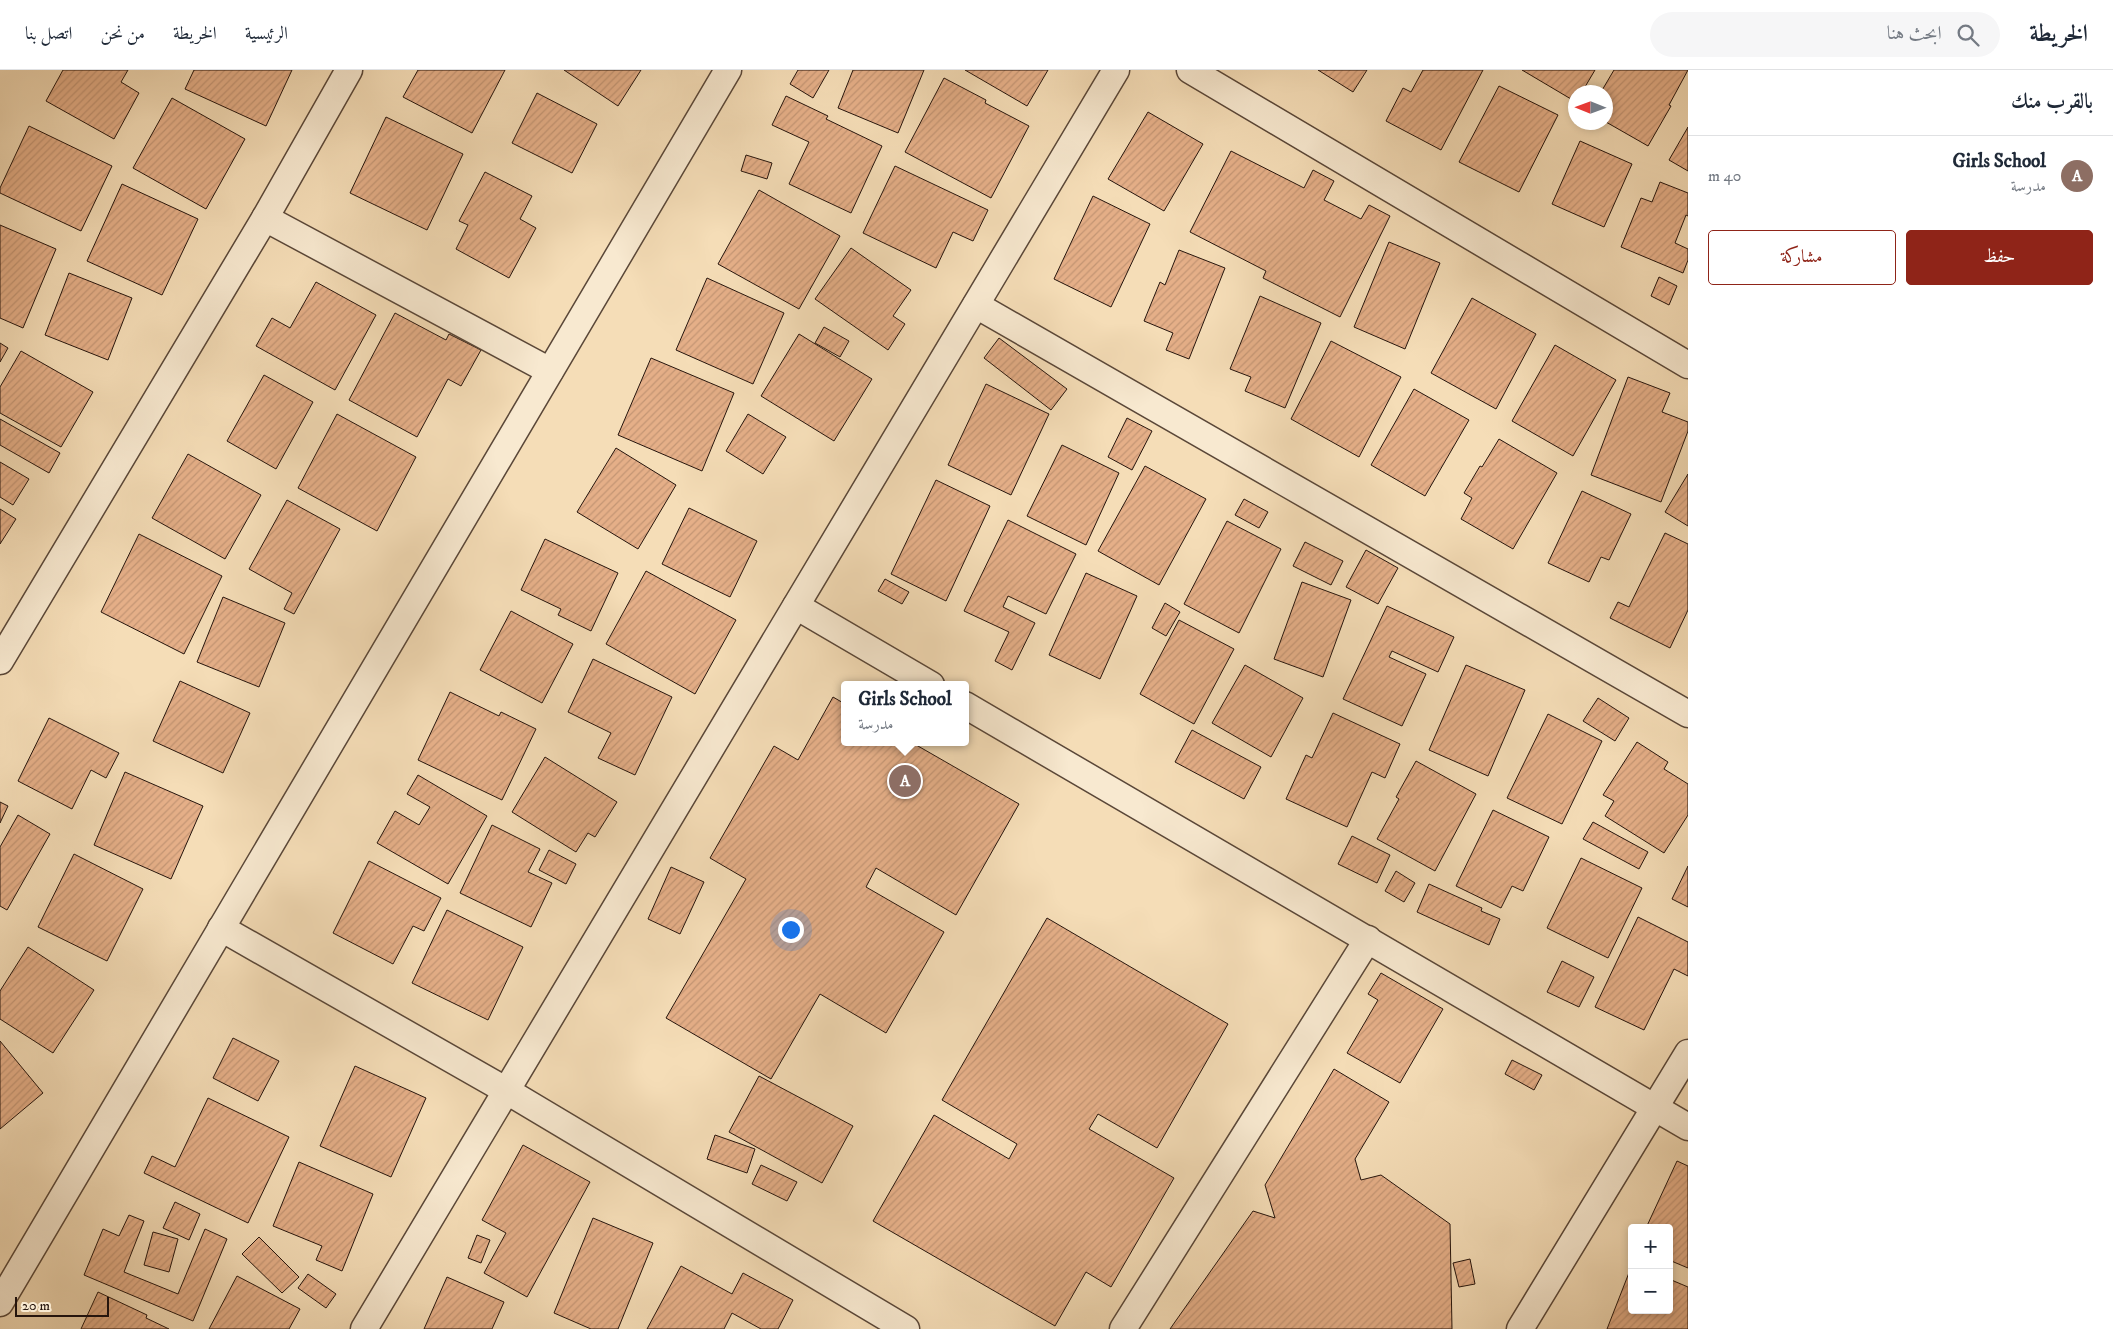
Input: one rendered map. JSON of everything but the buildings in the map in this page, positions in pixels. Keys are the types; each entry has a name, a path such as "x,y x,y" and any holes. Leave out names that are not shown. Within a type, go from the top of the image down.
{"street":[{"path":"0,662 265,218 349,70"},
{"path":"0,1303 728,70"},
{"path":"364,1329 1116,70"},
{"path":"1190,70 1688,365"},
{"path":"265,218 550,371"},
{"path":"976,306 1688,714"},
{"path":"796,606 924,681"},
{"path":"969,707 1368,939 1688,1128"},
{"path":"222,928 507,1091 906,1329"},
{"path":"1124,1329 1368,939"},
{"path":"1520,1329 1688,1053"}],"place":[{"name":"Girls School","path":"905,781"}]}
